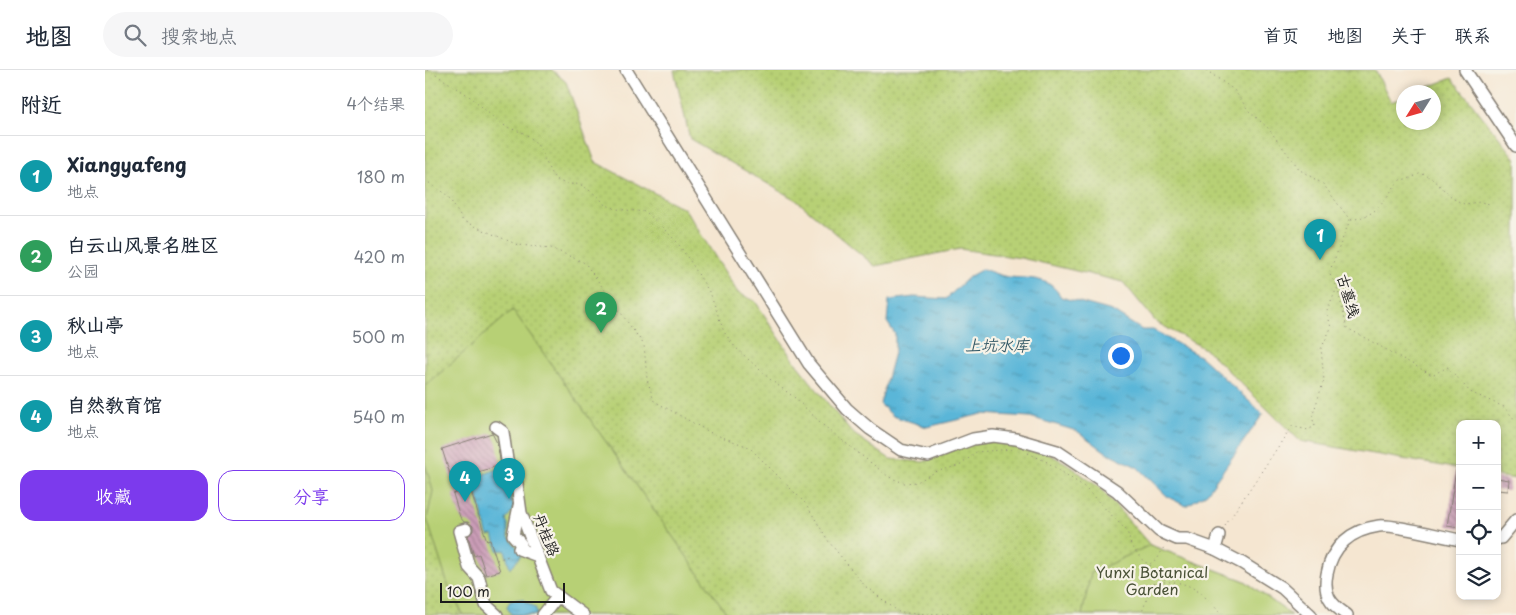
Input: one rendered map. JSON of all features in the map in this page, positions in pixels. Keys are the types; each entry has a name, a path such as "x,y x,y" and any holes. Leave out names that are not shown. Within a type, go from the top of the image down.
{"street":[{"path":"626,70 809,364 847,409 870,429 901,450 927,456 973,439 993,436 1043,446 1069,458 1117,491 1159,531 1177,539 1187,540 1215,549 1282,588 1311,615"},
{"path":"1465,70 1516,146"},
{"name":"丹桂路","path":"496,427 503,432 507,460 517,484 519,506 551,591 558,596"},
{"path":"1501,538 1516,520"},
{"path":"1347,615 1327,598 1325,582 1334,552 1347,537 1381,525 1456,539"},
{"path":"466,529 459,531 469,567 479,578 486,605 497,615"},
{"path":"1215,549 1219,535"},
{"path":"545,612 558,596 583,615"}],"path":[{"path":"1206,70 1234,90 1249,111 1268,128 1300,170 1323,184 1350,220 1373,213 1386,201 1391,190 1400,180 1411,178 1421,173 1431,178 1454,199 1464,204 1480,202 1490,204"},
{"path":"425,180 448,196 463,221 518,245 551,248 585,263 644,345 647,379 654,401 711,433 749,447 806,504 829,542 865,586 900,613 994,615"},
{"name":"古墓线","path":"1350,220 1329,273 1337,287 1347,328 1432,375 1448,367 1470,392 1505,407 1516,422"},
{"path":"1219,535 1293,426 1308,430 1315,426 1312,417 1324,380 1321,348 1331,328 1327,310 1337,287"},
{"path":"497,560 506,558"},
{"path":"1150,564 1165,581"},
{"path":"1141,615 1153,584 1165,581 1186,582 1222,615"}],"green space":[{"path":"425,70 552,70 566,82 595,162 685,209 738,293 755,301 798,366 851,432 890,459 923,462 974,442 1006,441 1037,448 1066,463 1100,488 1150,545 1245,581 1291,615 425,615"},
{"path":"674,70 1375,70 1391,102 1396,100 1396,130 1441,130 1441,85 1434,85 1452,78 1516,159 1516,479 1501,477 1501,420 1456,420 1456,468 1300,441 1207,350 1156,322 1123,282 1021,258 960,249 875,266 796,200 690,139"},
{"path":"513,310 728,615 463,615 448,585 427,519 433,491 425,463 425,386"},
{"name":"Yunxi Botanical Garden","path":"1150,545 1245,581 1291,615 1082,615 1091,573"}],"water":[{"name":"上坑水库","path":"983,269 996,274 1045,282 1051,285 1061,297 1112,311 1142,330 1153,330 1201,357 1263,414 1207,493 1186,506 1168,497 1137,467 1106,452 1077,431 1030,417 982,414 927,427 893,416 880,404 895,349 895,334 887,322 889,300 914,297 946,299 970,276"},
{"path":"497,469 509,475 510,482 507,489 511,494 511,502 514,504 513,511 506,520 508,536 522,554 510,569 505,550 498,551 493,535 489,536 487,534 476,490 482,487 481,482 476,479 477,477"},
{"path":"522,599 535,607 538,615 511,614 507,607 510,600"}],"building":[{"path":"492,433 497,443 501,465 469,475 473,488 470,488 487,541 490,540 500,571 486,575 479,554 474,556 468,536 473,531 473,526 468,522 464,522 460,517 453,494 456,493 442,449"},
{"path":"1456,470 1456,527 1447,526"},
{"path":"1501,479 1509,480 1508,491 1501,490"}],"place":[{"name":"Xiangyafeng","path":"1320,260"},
{"name":"白云山风景名胜区","path":"601,333"},
{"name":"秋山亭","path":"509,499"},
{"name":"自然教育馆","path":"465,502"}]}
